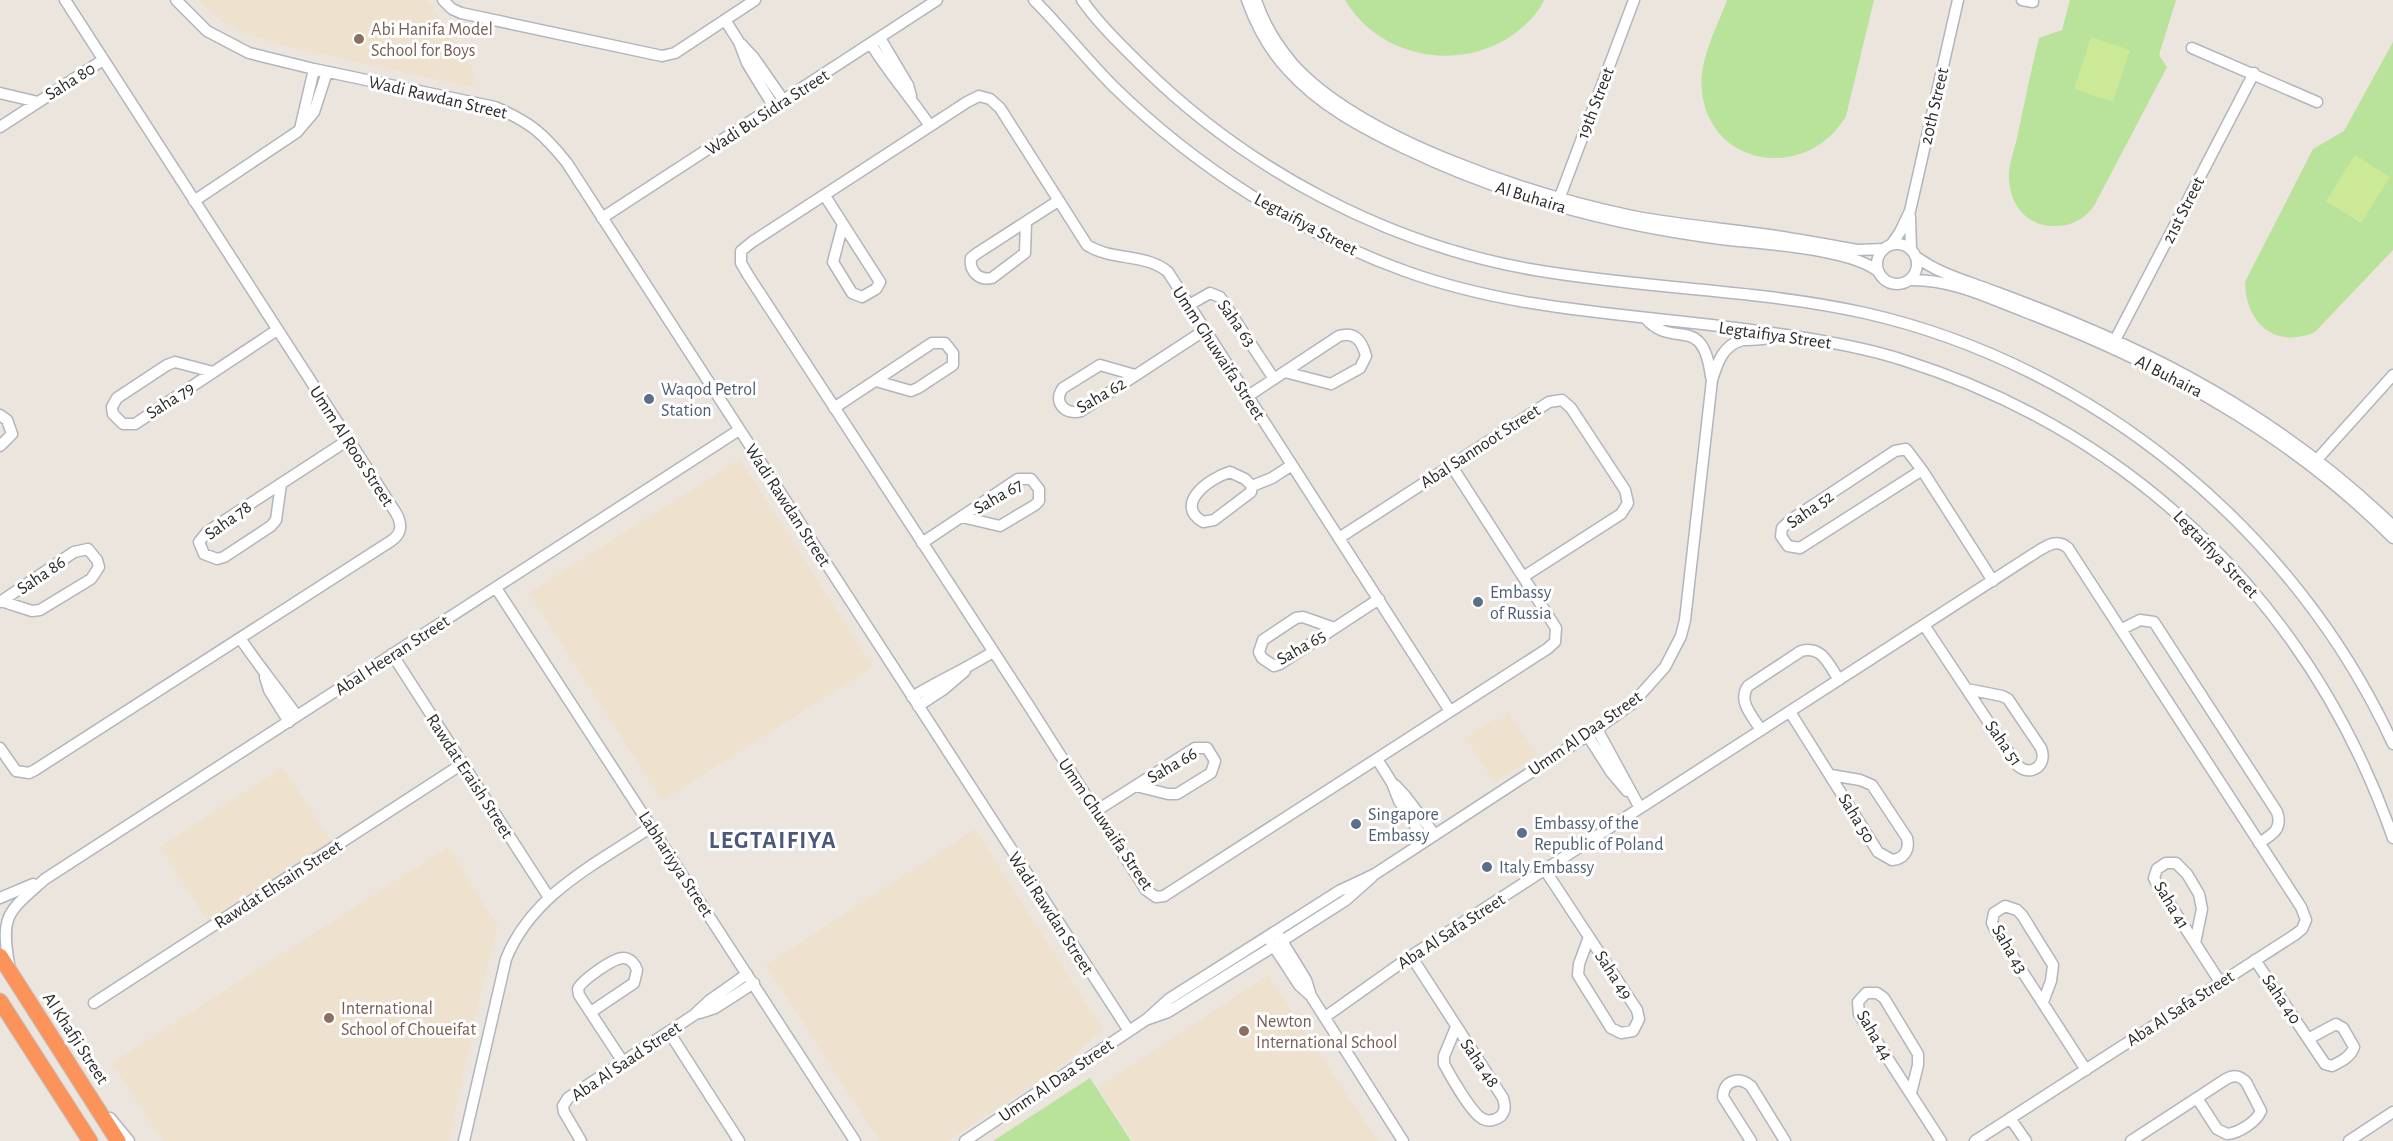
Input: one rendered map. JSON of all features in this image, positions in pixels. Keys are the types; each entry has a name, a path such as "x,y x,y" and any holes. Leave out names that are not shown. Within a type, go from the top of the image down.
{"highway":[{"name":"Al Khafji Street","path":"0,956 118,1141"},
{"path":"0,1001 90,1141"}],"street":[{"name":"Umm Al Roos Street","path":"0,748 16,771 29,773 36,771 392,541 399,533 400,520 65,0"},
{"name":"Wadi Rawdan Street","path":"176,0 207,31 249,53 327,72 495,107 514,115 546,137 567,163 1129,1031"},
{"path":"443,0 452,9 461,13 653,56 675,53 755,0"},
{"name":"Wadi Bu Sidra Street","path":"602,218 935,2 944,0"},
{"name":"Legtaifiya Street","path":"1034,0 1096,69 1172,138 1228,180 1297,222 1338,243 1395,267 1458,288 1529,304 1778,334 1845,345 1900,359 1985,391 2048,422 2084,443 2158,497 2197,531 2236,570 2306,660 2336,710 2368,771 2393,838"},
{"name":"Legtaifiya Street","path":"1082,0 1105,28 1158,82 1233,142 1311,190 1398,232 1475,257 1535,270 1794,300 1870,315 1933,333 1988,353 2064,390 2134,434 2175,465 2251,536 2290,580 2334,640 2371,700 2393,744"},
{"name":"Al Buhaira","path":"1247,0 1292,62 1314,83 1350,114 1420,151 1558,201 1596,207 1653,224 1827,249 1868,251 1903,245 1941,272 2113,344 2219,397 2315,462 2393,526"},
{"name":"Al Buhaira","path":"1256,0 1258,14"},
{"name":"19th Street","path":"1558,201 1634,0"},
{"name":"20th Street","path":"1887,247 1900,232 1910,212 1959,0"},
{"path":"725,20 739,42 754,58 779,104"},
{"path":"875,41 908,85 912,99 930,126"},
{"path":"2192,48 2317,102"},
{"name":"Saha 80","path":"0,128 103,60"},
{"path":"300,129 314,69"},
{"path":"194,201 290,139 314,112 327,72"},
{"name":"21st Street","path":"2113,344 2254,73"},
{"name":"Saha 80","path":"0,93 38,102"},
{"name":"Umm Ghuwaifa Street","path":"1450,711 1189,305 1162,268 1143,260 1095,249 1088,244 1058,201 1000,108 990,99 982,96 976,97 745,246 741,251 740,259 743,268 1146,890 1153,896 1160,897 1377,759 1555,642 1556,628 1451,465"},
{"path":"825,196 843,224 880,282 876,289 862,297 852,293 833,262 832,256 843,224"},
{"path":"1026,222 1025,253 992,278 979,277 972,268 972,258 1026,222 1058,201"},
{"name":"20th Street","path":"1910,212 1913,253"},
{"path":"1879,272 1877,260 1887,247"},
{"name":"Al Buhaira","path":"1827,249 1866,262 1879,272 1884,280 1892,284 1902,284 1910,280 1940,282 2016,304"},
{"path":"1910,280 1917,269 1913,253"},
{"name":"Saha 63","path":"1189,305 1210,293 1220,297 1274,379"},
{"name":"Umm Al Daa Street","path":"1646,319 1655,327 1688,334 1702,344 1709,358 1712,380"},
{"name":"Saha 79","path":"213,372 175,362 167,365 117,398 112,407 113,414 123,424 135,424 277,330"},
{"name":"Saha 62","path":"1135,375 1100,364 1063,388 1060,392 1059,403 1065,411 1081,411 1205,330"},
{"path":"1248,396 1339,336 1346,334 1359,339 1366,356 1360,368 1331,384 1285,372"},
{"name":"Umm Al Daa Street","path":"965,1141 1147,1019 1168,1012 1275,939 1346,900 1375,874 1593,732 1633,703 1665,667 1681,636 1688,606 1712,380 1718,361 1729,347 1743,340 1765,340 1778,334"},
{"path":"834,408 933,343 945,343 953,353 953,365 911,391 876,381"},
{"path":"2315,462 2393,375"},
{"name":"Abal Sannoot Street","path":"1339,538 1557,399 1568,404 1619,481 1628,499 1624,512 1523,577"},
{"path":"0,415 7,420 12,434 0,446"},
{"name":"Abal Heeran Street","path":"12,976 3,934 6,915 45,879 739,430"},
{"name":"Saha 78","path":"281,484 278,514 272,526 224,557 217,559 204,554 200,542 207,532 348,440"},
{"name":"Saha 52","path":"1922,470 1800,548 1788,546 1781,536 1782,528 1792,519 1895,451 1906,449 1922,470 1993,581"},
{"name":"Al Buhaira","path":"2315,462 2393,538"},
{"path":"1252,486 1272,478 1292,465"},
{"path":"1223,474 1236,474 1252,486 1247,496 1215,520 1203,522 1193,512 1191,504 1196,493 1223,474"},
{"name":"Saha 67","path":"922,543 1018,479 1031,479 1039,489 1039,501 1005,525 995,526 962,517"},
{"name":"Aba Al Safa Street","path":"1325,1017 1411,956 2050,544 2064,544 2122,629 2301,907 2306,920 2302,929 1975,1141"},
{"name":"Saha 86","path":"88,549 97,560 99,567 91,579 40,610 32,611 0,602 74,552 88,549"},
{"name":"Labhariyya Street","path":"496,588 855,1141"},
{"name":"Saha 65","path":"1334,628 1303,617 1296,618 1263,640 1259,652 1262,658 1274,666 1334,628 1379,599"},
{"path":"2122,629 2140,620 2154,622 2277,812 2280,820 2274,834 2259,843"},
{"name":"Saha 51","path":"1924,625 2017,765 2029,771 2040,766 2044,756 2041,748 2008,699 1967,689"},
{"path":"240,638 265,676 276,687 293,719"},
{"path":"1761,730 1745,704 1744,691 1801,651 1810,648 1818,650 1839,680"},
{"path":"915,702 944,689 967,668 993,652"},
{"name":"Rawdat Eraish Street","path":"392,654 549,896"},
{"name":"Saha 50","path":"1790,712 1878,852 1892,860 1901,857 1908,848 1908,838 1872,785 1860,780 1831,775"},
{"path":"1593,732 1611,772 1632,795 1640,808"},
{"name":"Saha 66","path":"1096,811 1195,748 1206,748 1215,761 1210,772 1177,794 1136,786"},
{"path":"1377,759 1392,783 1406,796 1430,838"},
{"name":"Rawdat Ehsain Street","path":"94,1003 462,764"},
{"path":"464,1141 506,959 525,921 549,896 651,827"},
{"name":"Saha 41","path":"2195,943 2202,902 2181,867 2172,862 2166,862 2157,869 2154,878 2195,943 2220,982"},
{"name":"Saha 49","path":"1545,870 1637,1010 1639,1019 1633,1031 1620,1033 1611,1028 1578,975 1589,937"},
{"name":"Abal Heeran Street","path":"0,898 45,879"},
{"name":"Saha 43","path":"2043,1002 2051,981 2053,965 2022,915 2011,907 2005,906 1994,914 1992,923 2086,1070"},
{"path":"1275,939 1306,980 1311,996 1403,1141"},
{"name":"Saha 48","path":"1411,956 1503,1098 1504,1111 1495,1120 1489,1121 1478,1115 1444,1065 1444,1056 1455,1027"},
{"path":"591,1012 634,983 637,970 630,960 616,959 580,984 579,995 623,1062"},
{"name":"Saha 40","path":"2255,960 2308,1038"},
{"name":"Aba Al Saad Street","path":"581,1141 567,1118 563,1106 566,1101 694,1015 710,1000 750,978"},
{"name":"Saha 44","path":"1911,1093 1918,1065 1917,1049 1884,998 1877,993 1866,993 1858,1002 1858,1014 1941,1141"},
{"path":"669,1032 739,1141"},
{"path":"2131,1141 2226,1079 2238,1076 2246,1082 2261,1111 2256,1119 2238,1131 2227,1134 2217,1130 2197,1098"},
{"path":"1751,1141 1723,1096 1723,1092 1731,1082 1744,1081 1751,1086 1785,1141"},
{"path":"91,1098 129,1141"},
{"path":"70,1111 80,1141"},
{"path":"2349,1141 2393,1112"},
{"path":"2010,1118 2026,1141"}],"shaded area":[{"name":"Abi Hanifa Model School for Boys","path":"198,0 428,0 475,73 472,87 284,46 244,33 220,20"},
{"path":"740,459 873,667 662,801 529,593"},
{"path":"1509,712 1537,755 1494,782 1466,738 1495,719 1501,720"},
{"path":"283,767 332,843 209,923 160,847"},
{"path":"975,829 1103,1030 1059,1068 947,1141 879,1141 766,965"},
{"name":"International School of Choueifat","path":"448,847 498,926 485,973 449,1141 163,1141 112,1063"},
{"name":"Newton International School","path":"1268,975 1378,1141 1133,1141 1098,1087"}],"green space":[{"path":"1345,0 1544,0 1535,15 1523,27 1493,46 1470,53 1446,56 1399,47 1378,35 1360,20"},
{"path":"1727,0 1874,0 1846,116 1829,137 1809,150 1786,157 1763,157 1741,151 1723,137 1709,118 1702,92 1703,68 1709,45"},
{"path":"2070,0 2176,0 2159,55 2167,67 2094,206 2085,216 2075,222 2050,226 2033,221 2021,211 2012,196 2009,174 2039,38 2062,30"},
{"path":"2091,37 2130,50 2113,102 2074,89"},
{"path":"2393,42 2393,250 2315,332 2301,336 2276,335 2257,321 2247,297 2245,282 2313,149 2344,131"},
{"path":"2355,155 2390,177 2361,223 2326,201"},
{"path":"1090,1078 1131,1141 993,1141"}],"place":[{"name":"Abi Hanifa Model School for Boys","path":"359,39"},
{"name":"Waqod Petrol Station","path":"649,399"},
{"name":"Embassy of Russia","path":"1478,602"},
{"name":"Singapore Embassy","path":"1356,824"},
{"name":"Embassy of the Republic of Poland","path":"1522,833"},
{"name":"Italy Embassy","path":"1487,867"},
{"name":"International School of Choueifat","path":"329,1018"},
{"name":"Newton International School","path":"1244,1031"}],"district":[{"name":"LEGTAIFIYA","path":"773,840"}]}
